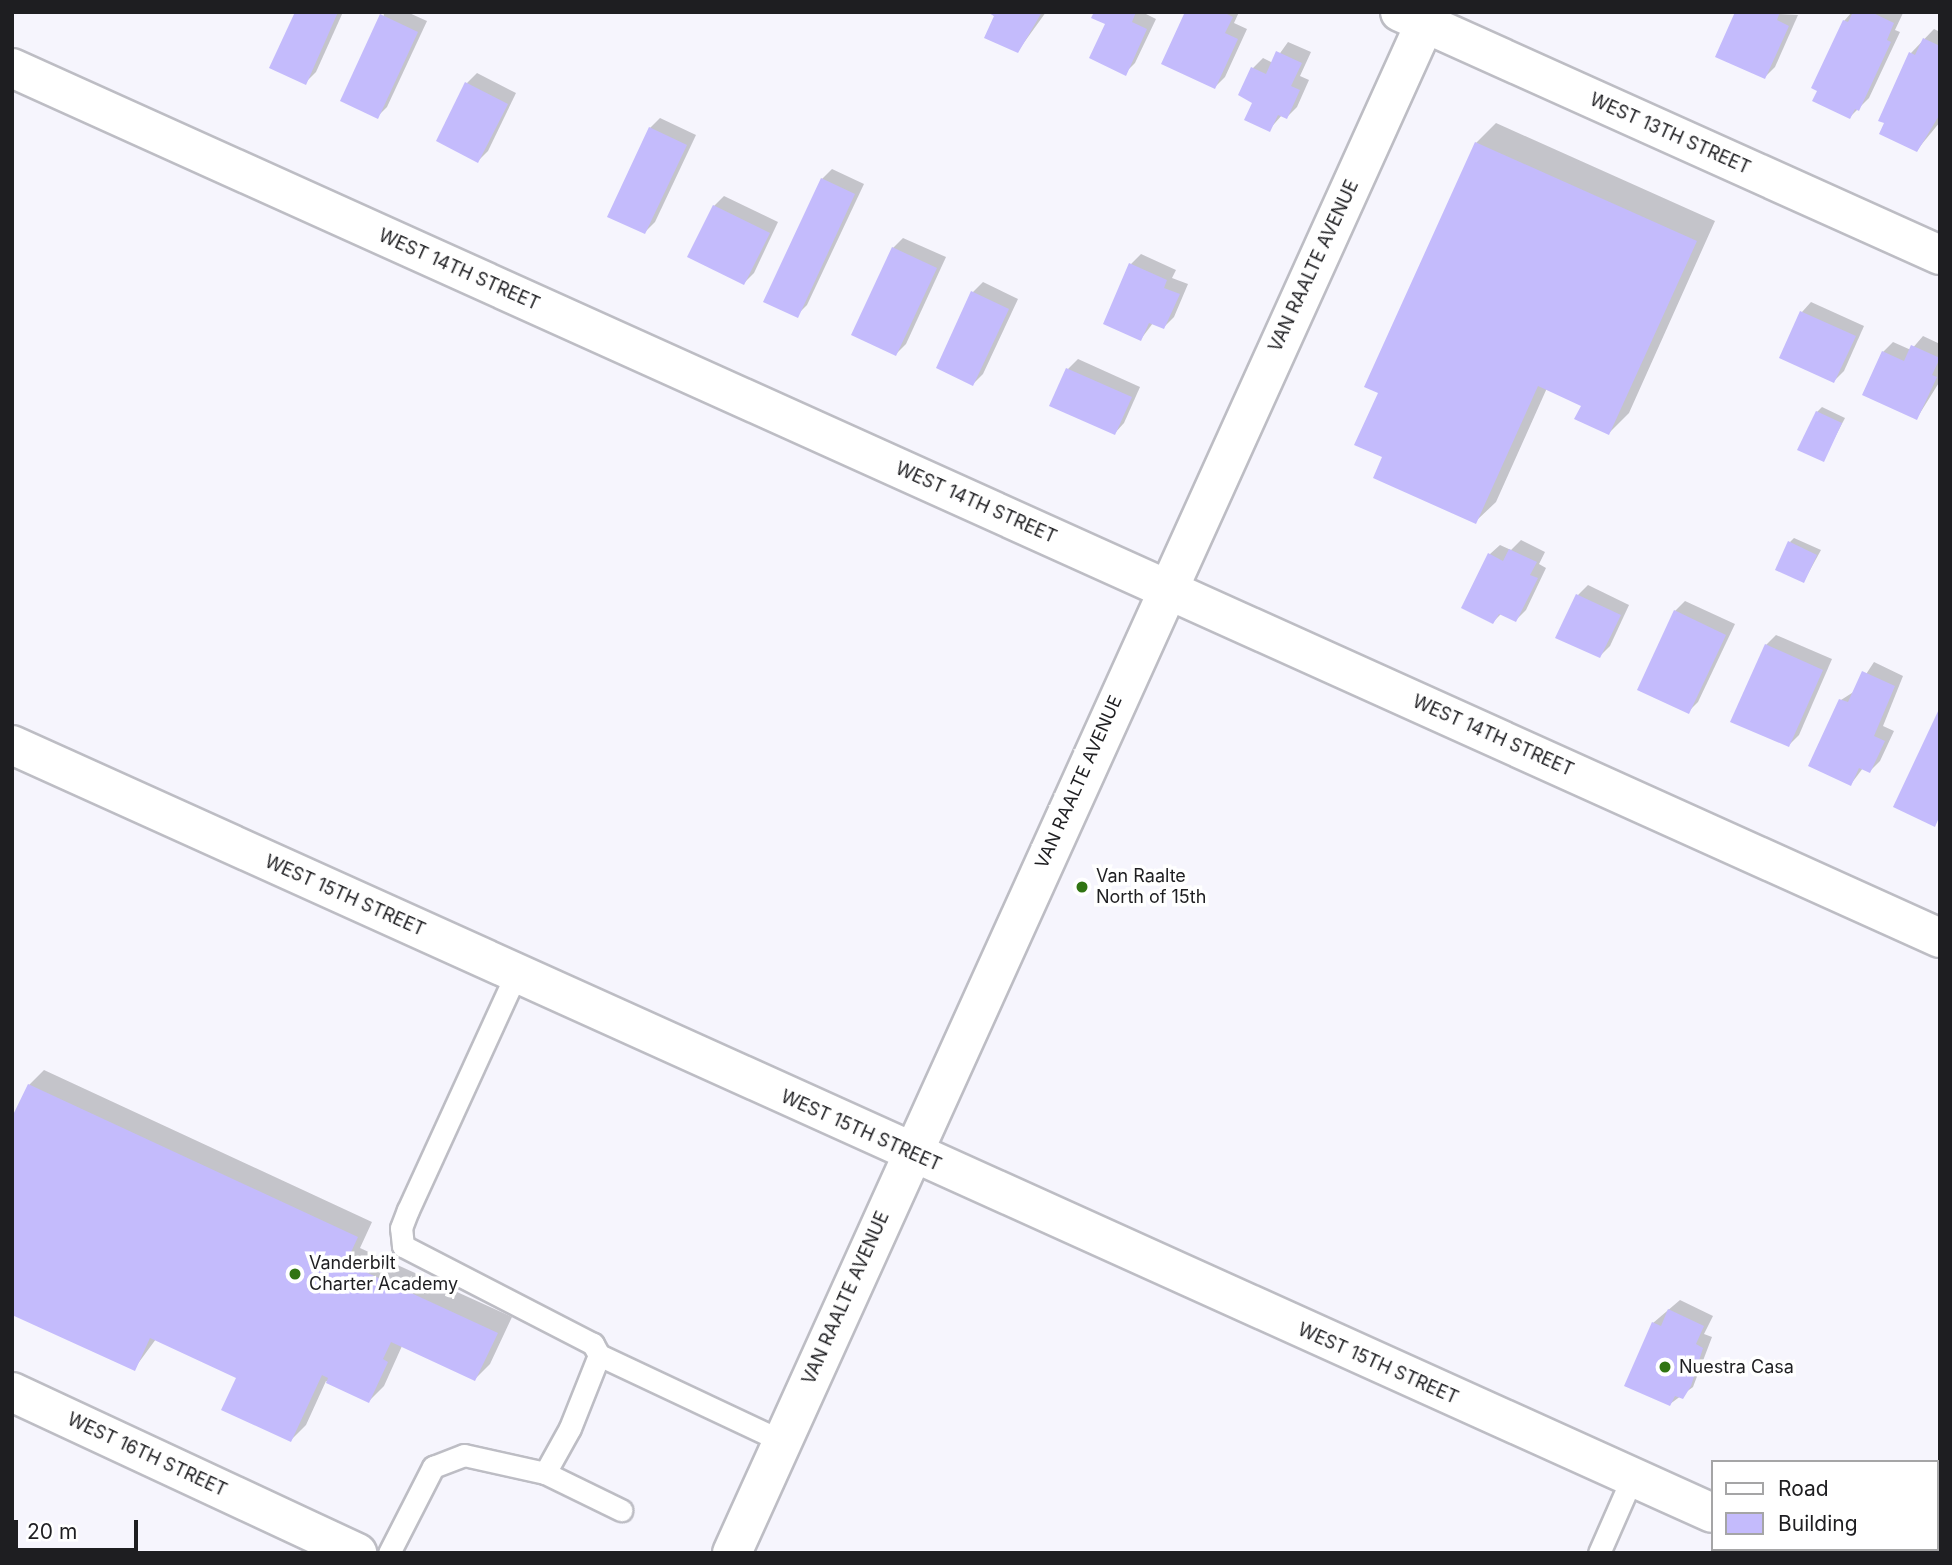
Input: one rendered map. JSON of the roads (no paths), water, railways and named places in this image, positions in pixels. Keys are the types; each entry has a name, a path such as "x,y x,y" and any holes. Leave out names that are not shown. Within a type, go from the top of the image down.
{"street":[{"name":"WEST 13TH STREET","path":"1418,16 1940,255"},
{"name":"VAN RAALTE AVENUE","path":"732,1553 1167,589 1418,16"},
{"name":"WEST 14TH STREET","path":"12,68 1940,938"},
{"name":"WEST 15TH STREET","path":"12,745 911,1154 1710,1512"},
{"name":"WEST 16TH STREET","path":"12,1392 357,1553"}],"lane":[{"path":"516,974 408,1210 401,1228 403,1246 593,1344 599,1355 782,1441"},
{"path":"545,1473 570,1427 599,1355"},
{"path":"389,1553 433,1467 464,1455 545,1473 621,1510"},
{"path":"1599,1553 1632,1478"}],"place":[{"name":"Van Raalte North of 15th","path":"1082,887"},
{"name":"Vanderbilt Charter Academy","path":"295,1274"},
{"name":"Nuestra Casa","path":"1665,1367"}]}
